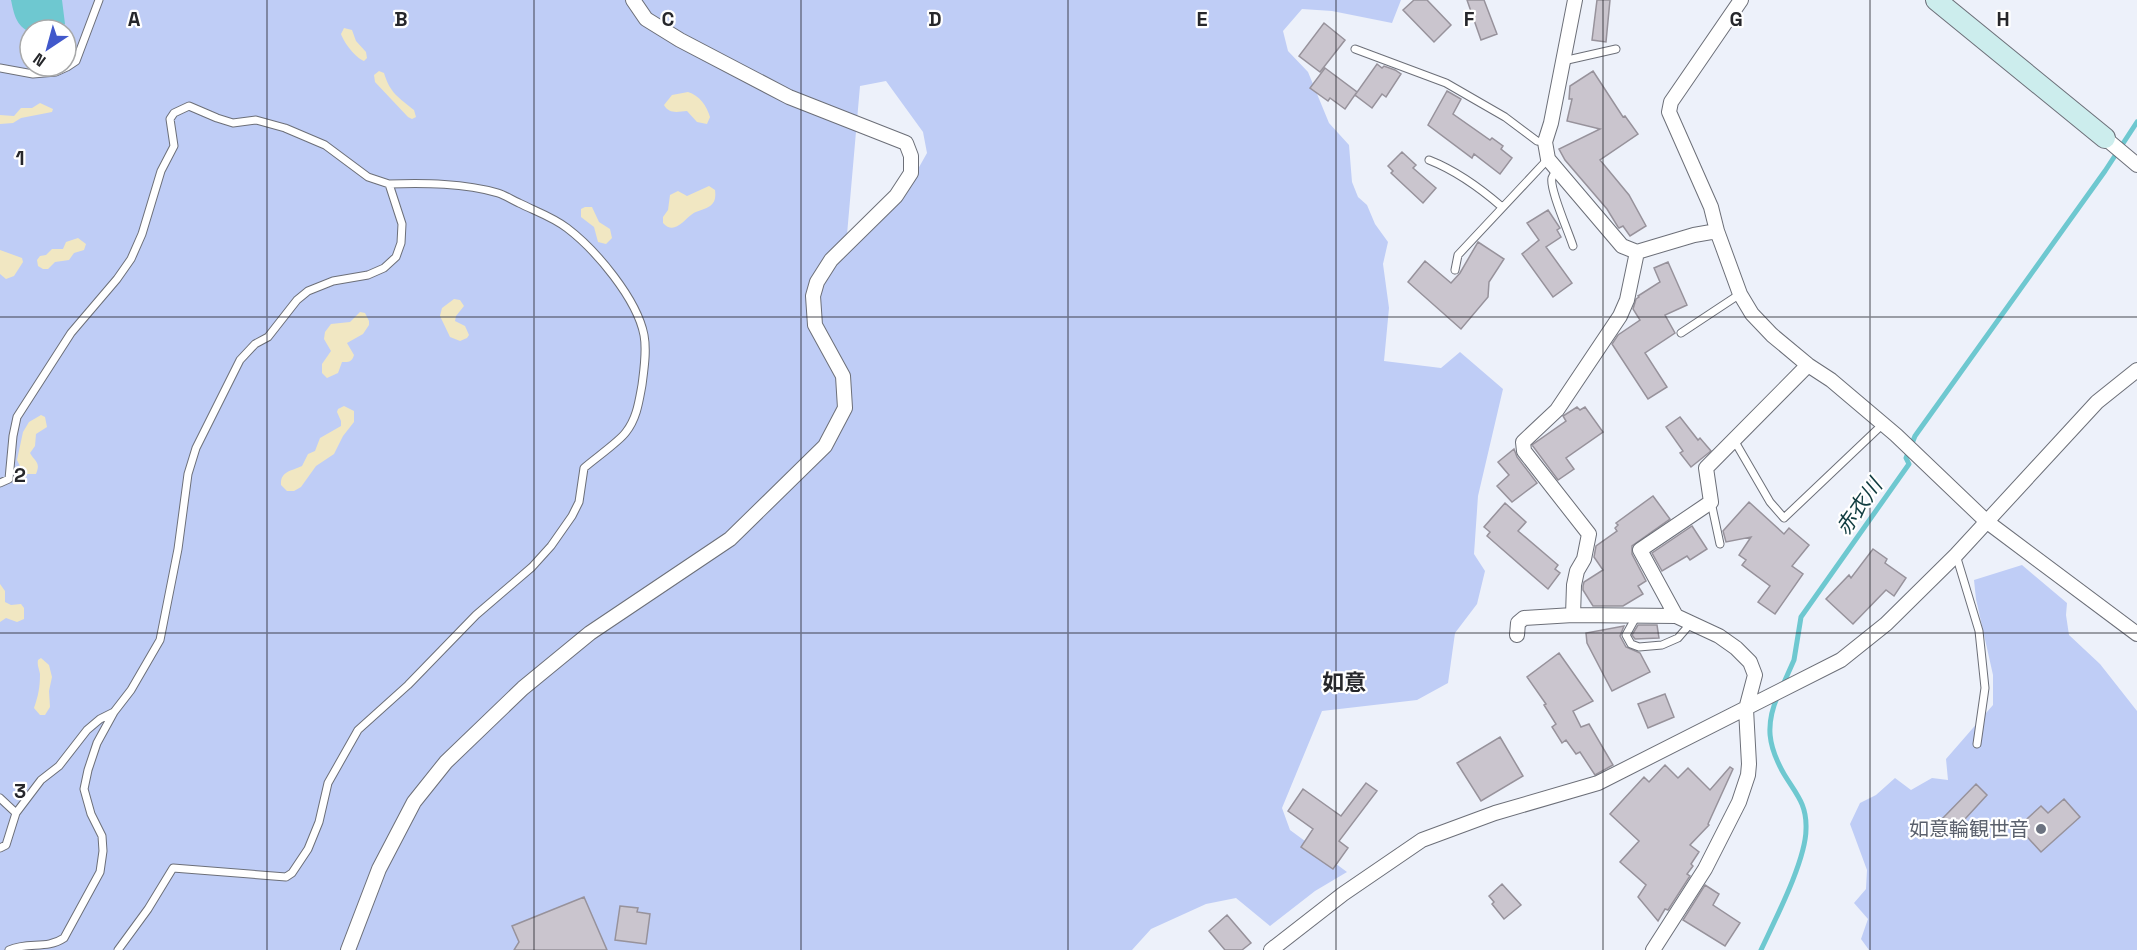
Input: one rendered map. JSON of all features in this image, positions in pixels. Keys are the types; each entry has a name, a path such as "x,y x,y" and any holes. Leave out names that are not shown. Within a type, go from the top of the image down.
{"street":[{"path":"348,950 384,860 414,802 446,762 523,688 590,633 730,539 825,446 845,408 843,376 815,325 813,296 817,282 831,260 896,196 911,173 911,156 906,143 789,96 680,40 646,19 633,0"},
{"path":"1575,0 1545,142 1553,164 1622,246 1637,252 1694,235 1717,231"},
{"path":"1741,0 1671,102 1669,112 1711,207 1717,231 1740,294 1752,314 1808,365 1831,380 1883,424 1986,521 2137,634"},
{"path":"1936,0 2137,165"},
{"path":"1573,615 1574,585 1577,571 1584,559 1589,534 1524,451 1523,442 1557,410 1620,316 1627,300 1637,252"},
{"path":"1676,616 1640,550 1711,502 1706,468 1808,365"},
{"path":"1271,950 1343,894 1422,840 1495,813 1598,783 1841,660 1886,624 1956,555 2097,402 2137,370"},
{"path":"1517,635 1518,623 1524,618 1638,614 1676,616 1719,636 1750,662 1755,675 1746,709 1748,776 1739,802 1705,869 1653,950"}],"lane":[{"path":"0,68 33,74 56,72 76,61 99,0"},
{"path":"1355,49 1446,83 1505,117 1537,141 1545,142"},
{"path":"1563,61 1616,49"},
{"path":"0,483 9,479 17,417 71,333 131,260 142,234 161,171 174,146 170,119 174,113 189,106 233,123 256,120 285,128 325,145 368,177 389,184 425,183 476,188 500,194 541,212 567,228 611,274 632,305 644,334 644,370 636,413 626,434 585,468 579,502 572,516 545,553 476,615 408,685 358,730 328,783 319,822 308,849 292,873 286,877 173,868 148,909 118,950"},
{"path":"1429,160 1451,168 1502,207"},
{"path":"1455,270 1458,255 1502,207 1553,164"},
{"path":"1553,164 1552,193 1563,215 1573,246"},
{"path":"9,950 21,946 55,945 64,938 100,872 103,851 102,836 91,814 84,789 98,743 114,712 160,640 178,549 188,474 196,448 214,413 222,391 240,360 255,344 268,336 297,300 308,291 333,281 368,275 384,268 396,257 401,243 402,224 389,184"},
{"path":"1681,333 1740,294"},
{"path":"1734,440 1770,502 1784,518 1883,424"},
{"path":"1711,502 1720,544"},
{"path":"1956,555 1979,631 1985,688 1977,744"},
{"path":"1638,614 1626,635 1631,644 1639,647 1662,645 1678,638 1691,623"},
{"path":"0,848 6,845 16,813 41,780 59,766 87,730 100,719 114,712"},
{"path":"0,798 16,813"}],"shaded area":[{"path":"0,0 1401,0 1392,23 1332,11 1302,9 1283,31 1288,51 1308,72 1329,123 1349,145 1352,182 1358,197 1367,205 1375,224 1388,242 1383,264 1389,308 1384,361 1441,368 1460,352 1503,389 1478,496 1474,554 1485,571 1477,604 1455,633 1448,683 1417,700 1322,711 1282,808 1290,830 1347,872 1315,891 1270,926 1236,898 1206,904 1151,929 1132,950 0,950","holes":["886,81 923,132 927,153 904,194 846,246 860,86"]},
{"path":"11,0 62,0 64,18 18,18 18,21"},
{"path":"2022,565 2067,603 2069,635 2100,664 2137,711 2137,950 1869,950 1861,939 1868,919 1854,903 1866,889 1867,870 1850,824 1860,803 1876,795 1895,778 1911,790 1932,778 1948,780 1946,759 1993,705 1993,675 1974,580"}],"sand":[{"path":"344,28 352,30 356,41 366,52 367,58 364,61 354,54 345,42 341,34"},
{"path":"379,71 384,73 395,94 414,110 416,117 412,119 408,117 375,82 374,75"},
{"path":"688,92 699,98 705,105 710,117 707,124 697,122 687,111 671,111 664,105 672,95"},
{"path":"40,103 53,109 52,112 21,118 13,123 0,124 0,115 14,116 21,108 32,108"},
{"path":"709,186 715,190 714,202 711,205 695,212 675,227 671,228 663,223 670,195 678,191 687,196"},
{"path":"592,207 599,222 610,229 612,238 606,244 598,242 594,227 581,217 581,209"},
{"path":"78,238 86,244 84,250 74,253 69,260 55,262 48,269 38,266 37,260 40,256 46,255 52,249 63,249 66,242"},
{"path":"0,250 22,258 23,262 14,276 6,279 0,274"},
{"path":"454,299 460,300 464,306 455,321 465,326 469,335 460,341 450,337 440,316 442,308"},
{"path":"360,312 365,313 369,325 363,334 347,343 353,357 350,361 342,362 338,373 327,378 322,373 322,364 331,351 324,339 325,332 331,324 350,322"},
{"path":"344,406 354,411 354,422 343,436 334,454 316,466 301,487 294,491 287,491 281,485 282,477 287,472 302,466 308,454 315,451 320,438 341,426 337,412"},
{"path":"41,415 45,417 47,427 36,434 35,446 30,453 37,462 36,474 24,474 17,460 23,432 29,422"},
{"path":"0,584 5,591 5,602 11,605 21,604 24,608 24,619 17,622 6,618 0,622"},
{"path":"41,658 49,665 52,677 49,691 50,707 45,715 40,715 34,708 40,684 38,660"}],"building":[{"path":"1414,0 1427,0 1451,25 1434,42 1403,10"},
{"path":"1467,0 1484,0 1497,34 1481,40"},
{"path":"1597,0 1610,0 1606,42 1592,40"},
{"path":"1324,23 1345,40 1320,72 1299,56"},
{"path":"1377,64 1401,74 1386,97 1382,94 1372,108 1355,95"},
{"path":"1325,68 1357,92 1345,109 1330,98 1328,101 1310,88"},
{"path":"1593,71 1623,117 1625,116 1638,134 1600,160 1629,195 1646,226 1630,236 1623,226 1618,227 1607,209 1565,160 1559,149 1600,129 1567,121 1572,99 1569,99 1570,86"},
{"path":"1447,91 1461,99 1453,114 1490,140 1492,138 1503,146 1501,149 1512,158 1500,174 1474,154 1472,158 1428,125"},
{"path":"1402,152 1416,165 1413,168 1436,188 1423,203 1391,173 1393,171 1388,166"},
{"path":"1548,210 1560,228 1557,230 1561,237 1546,247 1572,283 1553,297 1522,254 1539,240 1527,223"},
{"path":"1478,242 1504,259 1489,282 1488,297 1461,329 1408,282 1425,261 1451,283 1460,273"},
{"path":"1668,262 1687,305 1665,315 1675,333 1645,353 1667,387 1648,399 1612,344 1618,335 1640,320 1633,309 1636,299 1660,282 1654,268"},
{"path":"1577,407 1580,410 1585,407 1603,432 1566,458 1574,469 1558,480 1532,445 1566,421 1563,416"},
{"path":"1680,417 1698,440 1700,438 1711,451 1691,467 1680,453 1683,451 1666,427"},
{"path":"1514,449 1517,457 1537,483 1512,502 1497,486 1509,475 1498,462"},
{"path":"1653,496 1670,519 1632,546 1632,554 1646,581 1638,586 1643,594 1623,606 1593,606 1583,586 1584,582 1603,570 1594,557 1596,546 1617,531 1616,523"},
{"path":"1749,502 1784,534 1789,528 1809,545 1792,566 1803,574 1775,614 1758,602 1770,586 1742,565 1746,560 1739,555 1751,537 1726,542 1723,531"},
{"path":"1505,503 1526,522 1518,531 1558,565 1555,569 1560,573 1548,589 1487,536 1490,532 1484,527"},
{"path":"1692,526 1707,549 1690,560 1687,556 1662,571 1652,553"},
{"path":"1873,549 1887,559 1885,563 1906,578 1894,596 1886,590 1853,624 1826,599 1849,575 1851,578"},
{"path":"1638,625 1657,625 1659,638 1635,639 1632,635"},
{"path":"1624,626 1620,636 1626,647 1640,653 1650,672 1612,691 1587,643 1586,633"},
{"path":"1559,653 1593,701 1573,711 1581,727 1589,724 1613,765 1595,775 1580,752 1576,754 1566,740 1562,743 1552,727 1556,724 1544,705 1546,704 1527,677"},
{"path":"1665,694 1674,717 1648,728 1638,704"},
{"path":"1500,737 1523,776 1481,801 1457,763"},
{"path":"1665,765 1678,778 1688,768 1710,790 1730,767 1733,769 1709,825 1690,845 1699,852 1687,874 1690,876 1658,921 1638,897 1646,885 1620,862 1639,841 1610,814 1644,777 1649,782"},
{"path":"1366,783 1377,791 1339,841 1348,848 1333,869 1301,847 1313,829 1288,811 1303,789 1341,816"},
{"path":"1976,784 1987,795 1954,831 1942,819"},
{"name":"如意輪観世音","path":"2064,799 2080,817 2041,852 2018,827 2041,806 2048,813"},
{"path":"1502,884 1521,905 1504,919 1492,904 1494,902 1489,896"},
{"path":"1705,885 1719,894 1713,905 1740,923 1725,946 1683,920"},
{"path":"584,897 607,950 514,950 519,942 512,926"},
{"path":"620,906 638,908 637,912 650,914 646,944 615,940"},
{"path":"1227,915 1251,943 1242,950 1225,950 1209,931"}],"waterway":[{"name":"赤衣川","path":"1782,687 1794,660 1801,617 1909,464 1906,458 1915,436 2105,171 2137,122"},
{"name":"赤衣川","path":"1761,950 1801,857 1806,829 1803,806 1784,774 1772,745 1771,716 1778,695"}],"place":[{"name":"如意輪観世音","path":"2041,829"}],"district":[{"name":"如意","path":"1344,682"}]}
